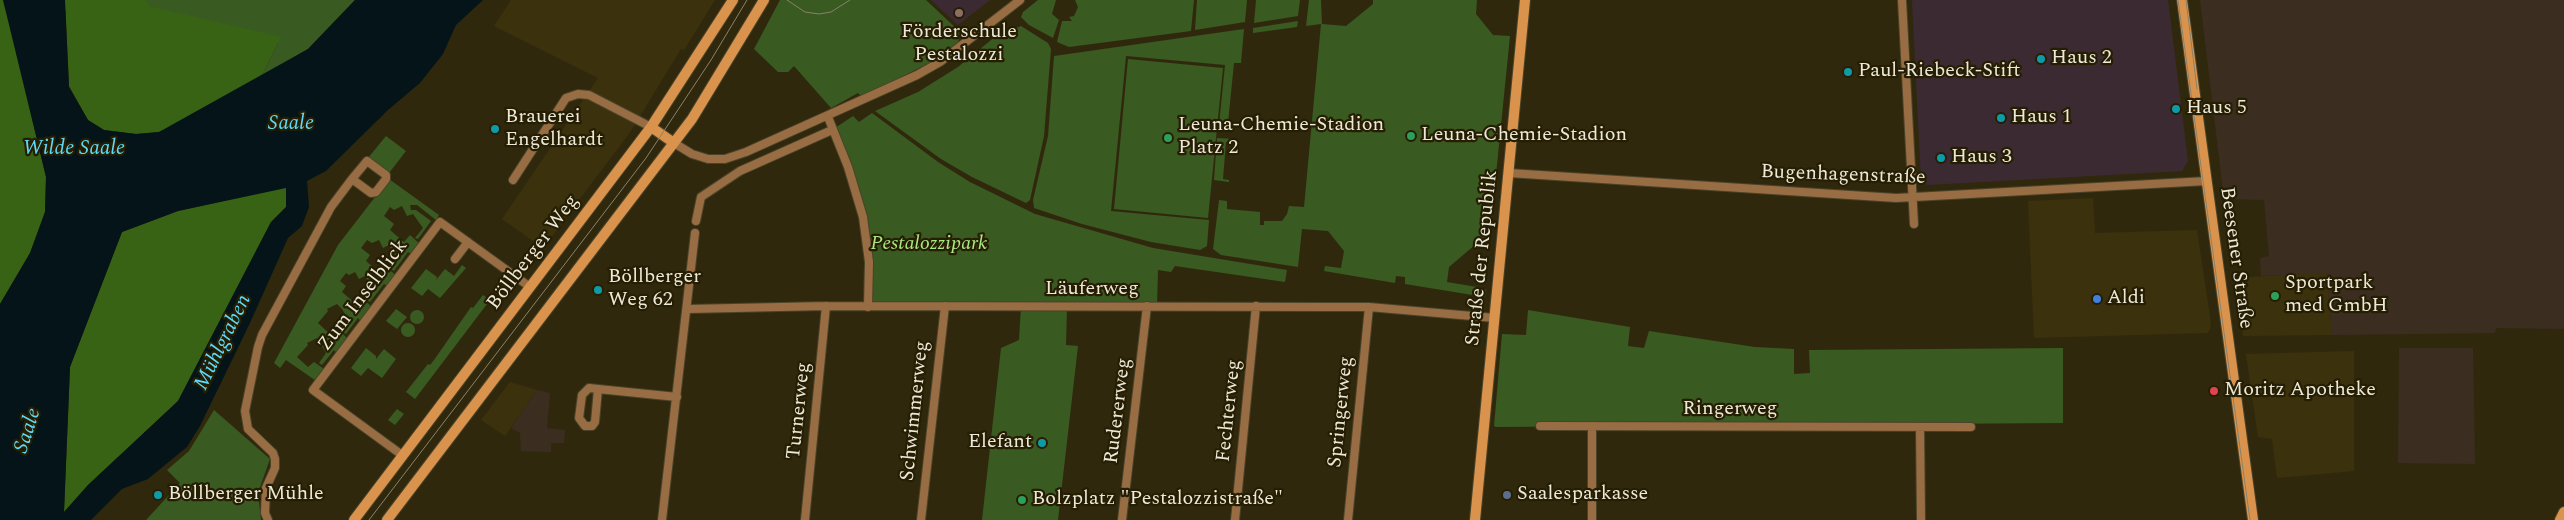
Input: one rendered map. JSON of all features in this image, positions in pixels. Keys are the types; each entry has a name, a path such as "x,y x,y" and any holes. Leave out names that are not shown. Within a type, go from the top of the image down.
{"street":[{"name":"Böllberger Weg","path":"360,518 402,455 651,127 734,0"},
{"path":"387,520 674,143 739,45 764,0"},
{"path":"513,180 566,98 578,94 590,95 651,127 692,154 708,159 725,159 828,117 940,62 1020,0"},
{"name":"Straße der Republik","path":"1475,520 1526,0"},
{"path":"1902,0 1914,224"},
{"name":"Beesener Straße","path":"2182,0 2253,520"},
{"path":"828,117 848,167 863,218 869,262 868,306"},
{"path":"696,221 701,197 740,171 832,130"},
{"path":"268,520 265,513 266,488 275,468 275,459 273,452 248,429 245,411 258,347 262,335 331,207 352,179 367,160 386,175 386,180 376,192 371,192 352,179"},
{"name":"Bugenhagenstraße","path":"1509,173 1896,198 2206,181"},
{"name":"Zum Inselblick","path":"402,455 313,390 440,222 530,287"},
{"path":"662,520 678,397 695,233"},
{"path":"455,259 468,242"},
{"name":"Läuferweg","path":"688,309 826,306 1369,307 1495,318"},
{"name":"Turnerweg","path":"805,520 826,306"},
{"name":"Schwimmerweg","path":"921,520 945,306"},
{"name":"Rudererweg","path":"1122,520 1147,306"},
{"name":"Fechterweg","path":"1236,520 1256,306"},
{"name":"Springerweg","path":"1348,520 1369,307"},
{"path":"598,389 595,422 592,426 585,426 579,418 582,395 589,388 678,397"},
{"name":"Ringerweg","path":"1540,426 1971,427"},
{"path":"1592,426 1592,520"},
{"path":"1920,427 1921,520"},
{"path":"2560,520 2564,512"}],"shaded area":[{"path":"511,0 715,0 684,50 681,49 631,131 543,248 502,219 598,78 494,26"},
{"name":"Förderschule Pestalozzi","path":"931,0 990,0 958,25"},
{"path":"1912,0 2168,0 2188,161 2182,171 1927,185 1921,180"},
{"path":"2200,0 2564,0 2564,329 2496,328 2495,333 2332,335 2327,273 2261,276 2260,258 2269,256 2264,200 2224,199"},
{"path":"2093,198 2095,233 2197,230 2211,323 2210,330 2207,333 2034,338 2028,201"},
{"path":"2327,272 2332,335 2243,336 2237,278"},
{"path":"2399,348 2473,348 2475,464 2398,463"},
{"path":"2354,351 2354,471 2277,478 2272,439 2258,437 2246,354"},
{"path":"510,382 537,390 505,436 481,420"},
{"path":"537,390 550,393 547,428 565,430 564,443 551,443 551,452 521,451 520,433 511,428"}],"green space":[{"path":"0,0 355,0 308,49 261,77 278,43"},
{"path":"0,0 3,0 9,21 46,177 45,212 30,253 0,304"},
{"path":"65,0 146,0 149,6 281,37 261,77 184,123 159,132 136,134 104,130 88,120 69,86"},
{"path":"780,0 926,0 958,30 960,36 958,43 939,58 862,97 858,93 831,108 794,66 788,72 778,72 754,49"},
{"path":"1038,0 1056,0 1052,14 1059,20 1053,38 1029,25 1021,17 1023,12"},
{"path":"1075,0 1194,0 1191,31 1069,47 1057,42 1062,21 1072,21 1069,17 1074,16 1078,7"},
{"path":"1197,0 1247,0 1245,22 1195,30"},
{"path":"1256,0 1300,0 1298,16 1254,23"},
{"name":"Leuna-Chemie-Stadion","path":"1309,0 1321,0 1322,24 1346,26 1373,4 1373,0 1477,0 1476,14 1493,35 1510,36 1489,244 1476,244 1449,267 1447,282 1483,288 1486,290 1485,297 1405,284 1405,277 1396,276 1395,283 1324,271 1325,266 1341,268 1344,251 1328,231 1302,229 1298,267 1221,255 1213,249 1219,200 1227,201 1227,209 1260,212 1260,225 1264,225 1264,221 1282,221 1287,214 1289,206 1304,207 1321,24 1306,26"},
{"path":"1298,21 1297,27 1253,33 1253,28"},
{"path":"1021,26 1048,43 1051,49 1044,136 1030,200 1026,203 972,177 941,159 875,111 918,92 958,67 996,36"},
{"path":"1244,29 1241,63 1234,63 1228,123 1235,124 1235,126 1219,125 1225,65 1126,56 1111,211 1209,220 1207,246 1200,250 1151,242 1082,224 1034,208 1033,200 1048,136 1054,56"},
{"name":"Leuna-Chemie-Stadion Platz 2","path":"1128,59 1223,68 1208,218 1114,209"},
{"name":"Pestalozzipark","path":"872,113 938,162 970,182 1035,214 1153,248 1287,270 1285,282 1175,266 1171,272 1158,270 1157,306 1067,306 1066,345 1078,346 1058,520 982,520 1001,348 1019,340 1021,306 868,307 863,217 832,130 853,116 859,122"},
{"path":"386,136 406,151 389,173 368,158"},
{"path":"1217,138 1233,139 1233,142 1226,142 1223,179 1229,180 1229,182 1214,180"},
{"path":"389,179 439,215 436,220 417,205 410,205 411,210 416,210 431,221 418,239 415,238 423,228 413,214 407,216 402,206 394,210 390,207 384,216 394,224 390,230 404,242 410,235 422,246 414,256 408,252 394,271 391,269 398,260 389,245 383,248 379,240 372,243 367,240 361,248 370,255 366,261 380,273 386,267 398,277 390,288 384,284 370,302 367,300 374,291 365,276 359,279 355,272 349,275 346,273 340,281 346,286 342,292 356,304 362,298 374,309 363,323 358,318 346,334 343,332 350,322 342,309 337,304 327,309 328,311 318,323 332,336 338,329 350,341 339,355 334,350 322,365 319,363 326,353 317,338 307,343 308,345 297,357 308,367 314,362 327,371 319,383 286,360 280,368 274,363 338,245"},
{"path":"286,187 286,207 271,222 178,401 88,485 64,512 70,367 122,232 178,211"},
{"path":"462,265 466,268 440,298 428,289 422,296 411,288 426,269 437,277 436,280 445,269 454,276"},
{"path":"483,295 490,300 415,399 406,392 428,364 430,365 434,360 471,307 473,308"},
{"path":"396,309 407,317 397,329 386,321"},
{"path":"417,310 422,312 424,317 422,322 417,324 412,322 410,317 412,312"},
{"path":"1528,310 1630,327 1628,346 1644,348 1649,331 1755,347 1794,349 1794,374 1810,373 1809,350 2063,348 2063,423 1496,427 1494,426 1502,334 1526,335"},
{"path":"408,323 413,325 415,330 413,335 408,337 403,335 401,330 403,325"},
{"path":"366,348 376,356 376,359 384,349 396,359 382,378 368,368 361,376 351,368"},
{"path":"397,409 404,414 395,425 388,420"},
{"path":"214,410 270,459 258,493 261,520 146,520 180,483 167,470 189,451"}],"water":[{"name":"Saale","path":"3,0 65,0 69,87 88,120 104,130 136,134 159,132 308,49 355,0 483,0 456,25 443,54 420,83 388,110 326,171 307,181 309,207 302,226 288,238 250,323 200,426 187,447 148,479 122,489 91,520 0,520 0,304 30,253 45,212 46,177","holes":["286,188 286,207 271,222 178,401 88,485 64,512 70,367 122,232 178,211"]}],"tram line":[{"path":"369,520 646,158 711,60 747,0"},
{"path":"787,0 805,12 819,14 831,12 850,0"},
{"path":"2178,0 2250,520"},
{"path":"2186,0 2197,89"}],"place":[{"name":"Förderschule Pestalozzi","path":"959,13"},
{"name":"Haus 2","path":"2041,59"},
{"name":"Paul-Riebeck-Stift","path":"1848,72"},
{"name":"Haus 5","path":"2176,109"},
{"name":"Haus 1","path":"2001,118"},
{"name":"Brauerei Engelhardt","path":"495,129"},
{"name":"Leuna-Chemie-Stadion","path":"1411,136"},
{"name":"Leuna-Chemie-Stadion Platz 2","path":"1168,138"},
{"name":"Haus 3","path":"1941,158"},
{"name":"Böllberger Weg 62","path":"598,290"},
{"name":"Sportpark med GmbH","path":"2275,296"},
{"name":"Aldi","path":"2097,299"},
{"name":"Moritz Apotheke","path":"2214,391"},
{"name":"Elefant","path":"1042,443"},
{"name":"Böllberger Mühle","path":"158,495"},
{"name":"Saalesparkasse","path":"1507,495"},
{"name":"Bolzplatz \"Pestalozzistraße\"","path":"1022,500"}],"water label":[{"name":"Wilde Saale","path":"74,150"},
{"name":"Mühlgraben","path":"224,343"}]}
